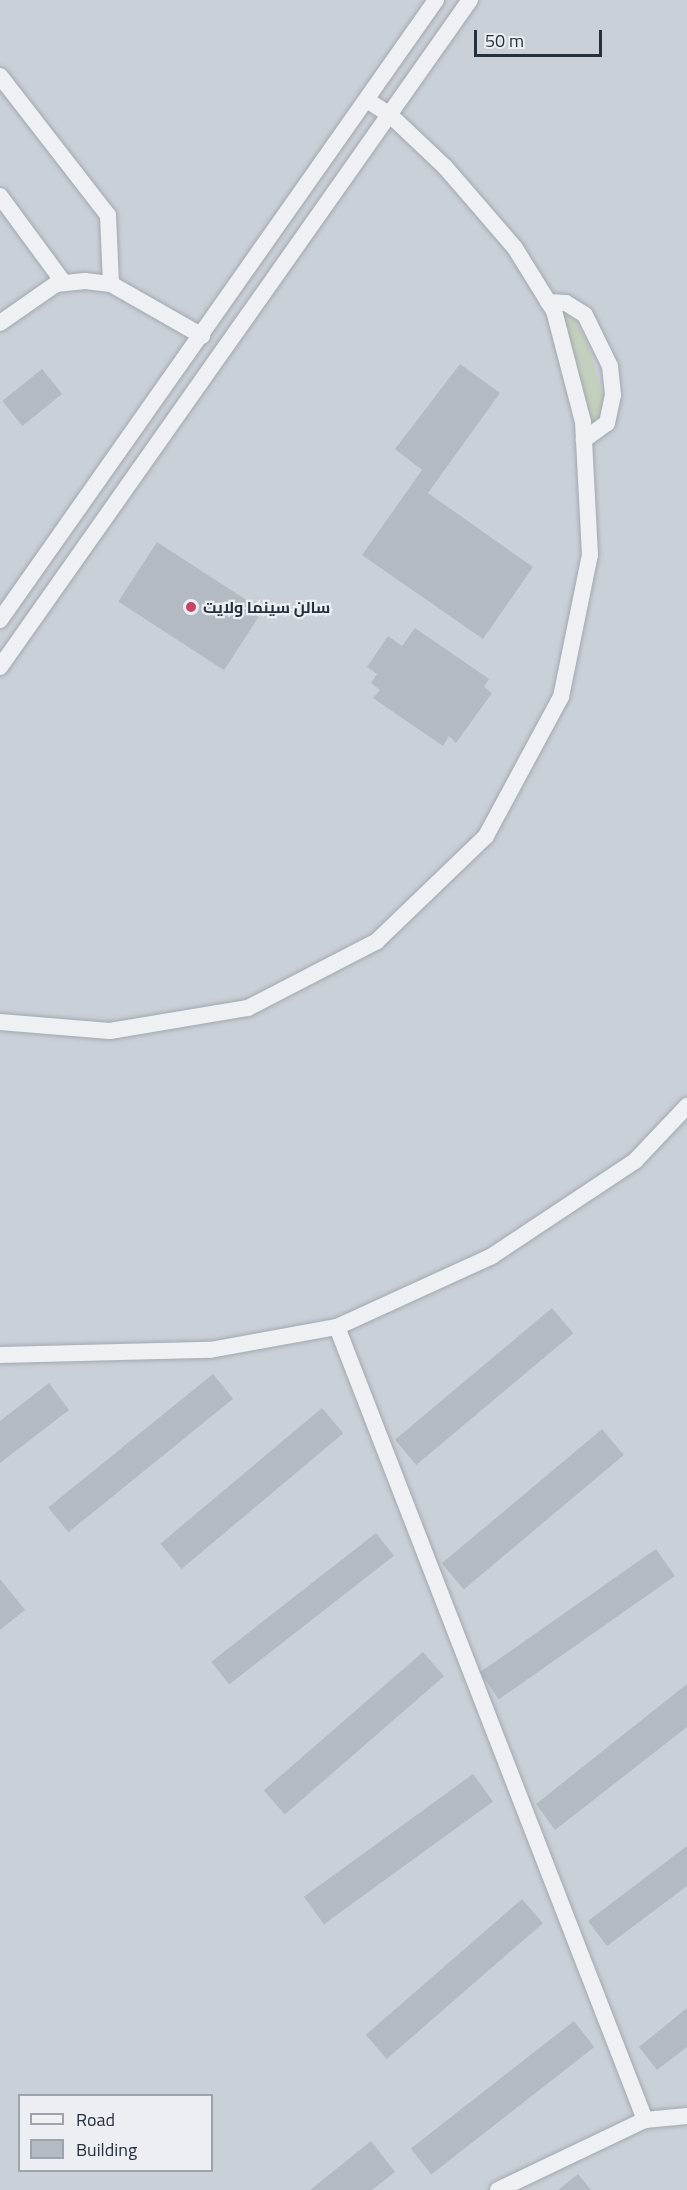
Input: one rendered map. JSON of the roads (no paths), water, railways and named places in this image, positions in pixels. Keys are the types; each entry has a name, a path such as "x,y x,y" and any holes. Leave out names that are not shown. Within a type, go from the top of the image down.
{"street":[{"path":"0,620 202,336 436,0"},
{"path":"0,667 470,0"},
{"path":"0,76 108,215 111,284"},
{"path":"0,1022 110,1031 248,1008 377,941 486,836 561,697 590,555 583,422 548,302 515,248 446,167 390,115 367,100"},
{"path":"0,196 64,283"},
{"path":"0,323 21,305 64,283 111,284 202,336"},
{"path":"548,302 567,303 585,315 610,366 613,395 607,423 584,440"},
{"path":"0,1355 210,1350 337,1327 492,1256 635,1161 687,1106"},
{"path":"337,1327 645,2120"},
{"path":"498,2190 645,2120 687,2116"}],"place":[{"name":"سالن سینما ولایت","path":"191,607"}]}
